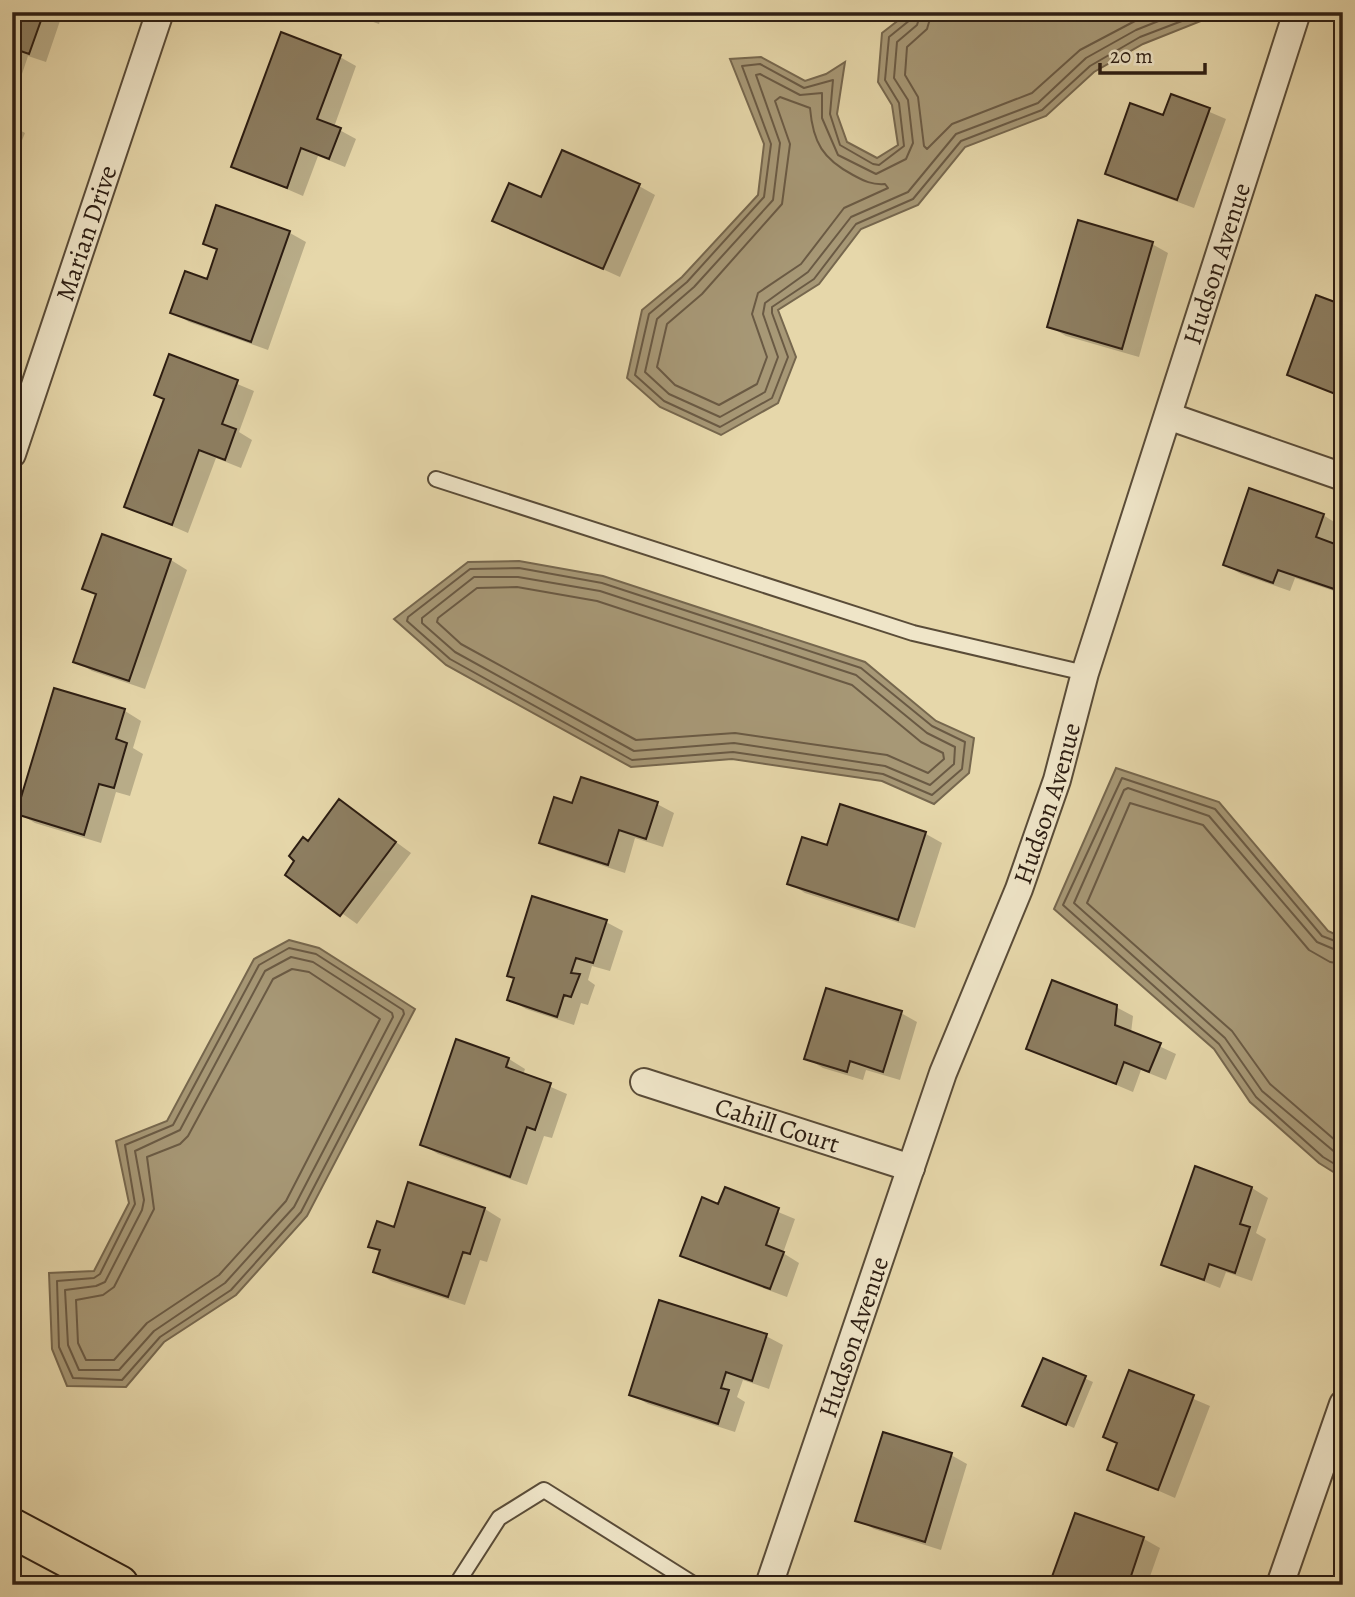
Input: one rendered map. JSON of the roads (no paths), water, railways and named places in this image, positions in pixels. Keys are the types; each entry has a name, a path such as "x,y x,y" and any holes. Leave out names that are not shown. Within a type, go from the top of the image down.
{"main road":[{"path":"12,1528 119,1585"}],"street":[{"name":"Marian Drive","path":"12,454 160,12"},
{"name":"Hudson Avenue","path":"769,1585 943,1073 1019,889 1057,780 1086,673 1297,12"},
{"path":"1168,416 1343,477"},
{"name":"Cahill Court","path":"644,1082 911,1168"},
{"path":"1280,1585 1343,1404"}],"lane":[{"path":"436,480 912,633 1086,673"},
{"path":"456,1585 499,1518 544,1490 695,1585"}],"water":[{"path":"909,12 1203,12 1206,19 1143,44 1094,72 1046,116 965,147 918,205 861,229 819,284 778,310 796,357 778,403 721,435 660,407 627,378 642,310 682,277 758,195 764,144 730,59 761,57 805,81 826,74 845,62 837,114 847,142 877,158 898,145 892,105 878,82 882,33"},
{"path":"519,561 603,576 865,662 936,721 974,738 969,773 934,804 882,781 732,759 631,767 446,665 394,619 468,562"},
{"path":"1116,768 1219,802 1328,931 1343,938 1343,1178 1319,1163 1250,1102 1214,1049 1054,909"},
{"path":"289,940 319,948 415,1009 307,1216 236,1295 164,1342 126,1387 67,1386 52,1349 49,1273 94,1271 129,1203 116,1141 167,1121 254,959"}]}
